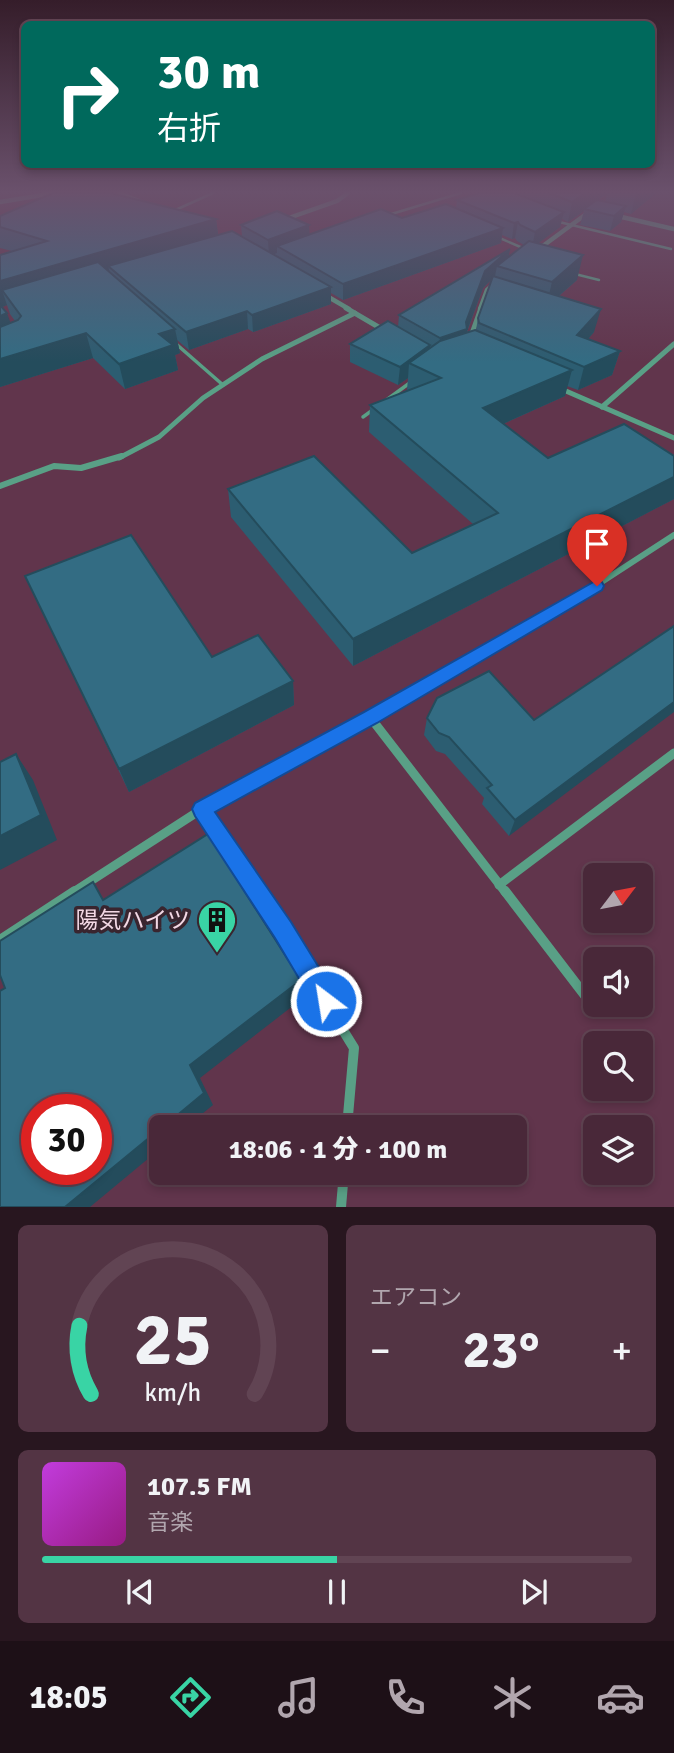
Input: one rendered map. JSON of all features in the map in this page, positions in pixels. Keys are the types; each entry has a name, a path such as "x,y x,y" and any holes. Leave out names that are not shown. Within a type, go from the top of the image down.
{"street":[{"path":"534,253 539,249"},
{"path":"471,351 469,341 487,290 496,282"},
{"path":"322,293 390,334"},
{"path":"0,486 54,466 81,468 114,460 159,437 203,398 262,359 355,313"},
{"path":"602,407 674,344"},
{"path":"554,386 674,438"},
{"path":"0,940 202,809 370,717 577,598 674,535"},
{"path":"370,717 583,993"},
{"path":"499,885 674,753"},
{"path":"202,809 283,930 354,1048 349,1115"},
{"path":"341,1207 343,1185"}],"lane":[{"path":"525,249 534,253"},
{"path":"562,270 599,280"},
{"path":"171,339 223,385"},
{"path":"363,418 416,378"}],"building":[{"path":"19,249 110,249 0,281 0,255"},
{"path":"167,249 264,249 331,287 252,315 247,311 186,332 108,266"},
{"path":"283,249 442,249 343,284"},
{"path":"510,249 485,271 466,322 467,329 440,338 399,315"},
{"path":"518,249 561,249 583,255 552,282 497,266"},
{"path":"98,262 175,329 159,334 173,345 119,364 86,333 0,359 0,327 18,320 21,316 2,290"},
{"path":"493,276 601,309 577,335 620,351 584,367 479,323 478,318"},
{"path":"0,305 7,313 0,316"},
{"path":"388,321 430,345 400,367 350,344"},
{"path":"475,330 572,370 483,408 548,458 624,424 674,456 674,477 353,639 228,489 314,456 412,553 498,513 370,405 441,378 409,363 440,341"},
{"path":"131,535 212,657 258,635 293,681 119,769 25,576"},
{"path":"674,626 674,702 515,820 487,788 492,785 449,737 439,733 427,718 437,698 489,671 534,720"},
{"path":"16,754 41,815 0,836 0,762"},
{"path":"208,834 301,980 190,1065 204,1093 177,1115 149,1115 149,1138 112,1168 112,1094 21,1094 21,1185 92,1185 65,1207 0,1207 0,991 5,988 0,975 0,941 93,882 103,900"}],"place":[{"name":"陽気ハイツ","path":"217,954"}],"route":[{"path":"326,1001 283,930 202,809 370,717 597,586"}]}
